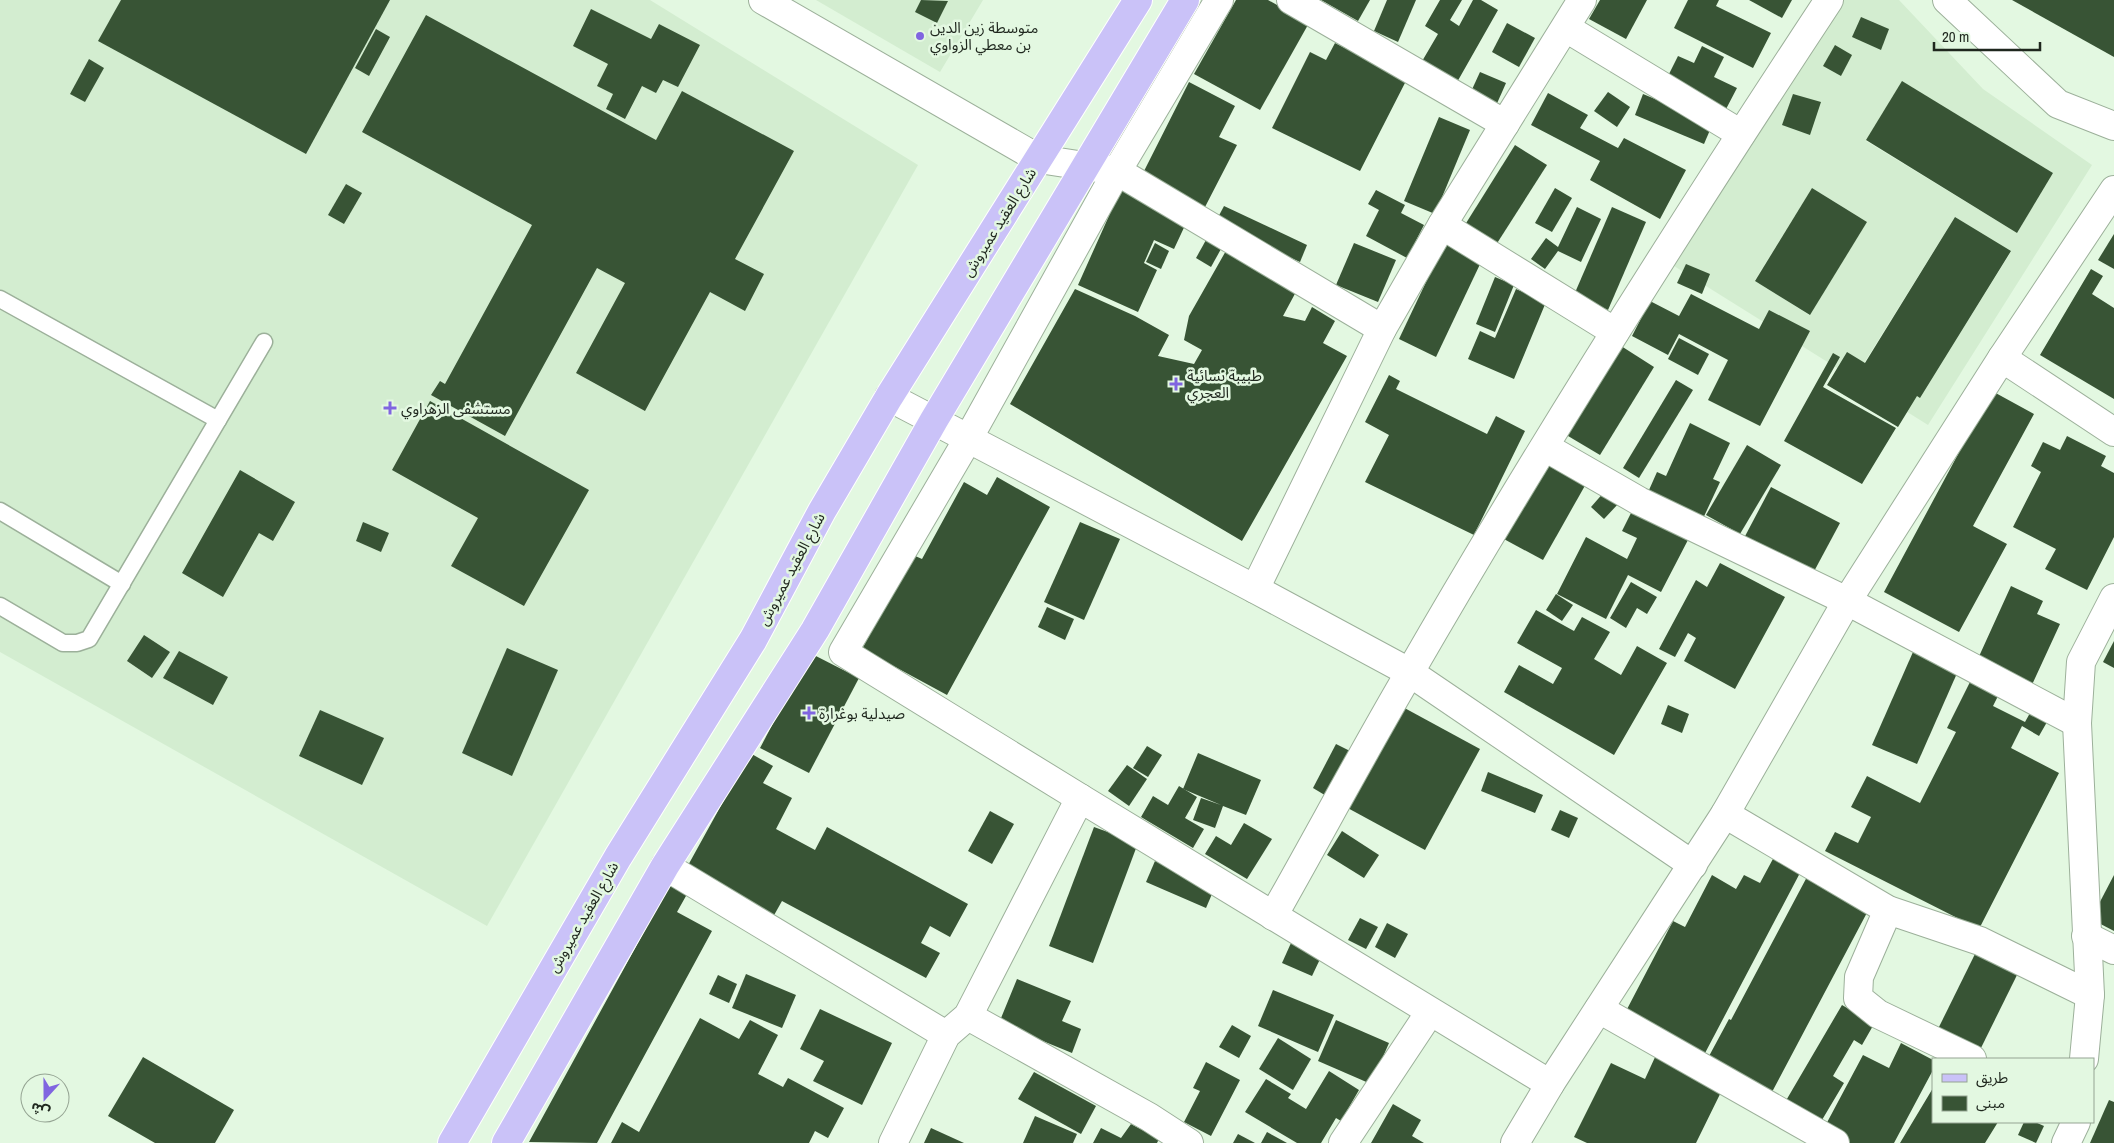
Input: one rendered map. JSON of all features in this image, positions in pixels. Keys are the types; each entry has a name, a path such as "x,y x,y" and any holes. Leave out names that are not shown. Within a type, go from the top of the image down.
{"main road":[{"name":"شارع العقيد عميروش","path":"452,1143 618,857 753,640 822,511 889,397 1138,0"},
{"path":"506,1143 665,866 815,630 934,420 1185,0"}],"street":[{"path":"763,0 1039,159 1117,171 1382,329"},
{"path":"843,652 968,439 1117,171 1219,0"},
{"path":"1291,0 1505,124"},
{"path":"1255,589 1382,329 1442,225 1582,0"},
{"path":"1273,916 1410,672 1545,447 1615,332 1829,0"},
{"path":"1947,0 2058,104 2114,126"},
{"path":"1566,28 1741,134"},
{"path":"1520,1141 1550,1084 1725,814 1847,601 2002,358 2114,190"},
{"path":"1442,225 1615,332"},
{"path":"2002,358 2114,432"},
{"path":"889,397 1410,672 1693,865"},
{"path":"1545,447 1639,501 1847,601 2077,723"},
{"path":"2084,1058 2090,995 2077,723 2081,662 2114,598"},
{"path":"815,630 843,652 1550,1084"},
{"path":"893,1143 946,1035 968,1016 1080,798"},
{"path":"1725,814 1888,910 1980,941 2090,995"},
{"path":"665,866 946,1035"},
{"path":"1888,910 1859,977 1858,998 1878,1014 1970,1058"},
{"path":"2086,936 2114,950"},
{"path":"1599,1009 1835,1143"},
{"path":"1343,1143 1430,1012"},
{"path":"968,1016 1149,1117 1189,1143"},
{"path":"2066,1143 2076,1123"}],"lane":[{"path":"0,299 218,420"},
{"path":"0,606 63,643 77,643 89,639 264,342"},
{"path":"0,511 122,584"}],"shaded area":[{"name":"مستشفى الزهراوي","path":"0,0 650,0 918,165 487,926 0,652"},
{"name":"متوسطة زين الدين بن معطي الزواوي","path":"816,0 983,0 940,72"},
{"path":"1841,0 1899,0 1983,89 2092,165 1928,425 1674,266","holes":["1902,82 2053,173 2017,233 1866,141","1812,188 1867,222 1809,315 1755,280","1955,217 2011,252 1920,397 1864,363"]}],"building":[{"path":"121,0 390,0 306,154 98,41"},
{"path":"921,0 948,1 937,23 915,12"},
{"path":"1236,0 1268,0 1309,23 1260,110 1194,74"},
{"path":"1321,0 1370,0 1358,21"},
{"path":"1387,0 1416,0 1398,42 1374,31"},
{"path":"1440,0 1462,0 1450,20 1459,26 1473,0 1481,0 1498,10 1456,84 1421,63 1438,34 1425,26"},
{"path":"1600,0 1647,0 1626,39 1589,19"},
{"path":"1688,0 1719,0 1716,6 1771,33 1753,68 1674,28"},
{"path":"1749,0 1792,0 1782,18"},
{"path":"2012,0 2114,0 2114,57"},
{"path":"591,9 651,39 659,24 700,45 678,87 663,80 656,93 642,86 625,119 606,109 613,94 597,86 608,64 573,46"},
{"path":"426,15 656,140 682,91 794,151 735,259 764,274 745,311 710,292 645,411 576,373 625,283 597,268 505,436 431,395 440,381 445,384 532,225 362,132"},
{"path":"1861,17 1889,29 1881,50 1852,37"},
{"path":"1507,23 1535,38 1519,67 1492,52"},
{"path":"376,29 390,37 369,76 355,68"},
{"path":"1335,43 1407,79 1360,171 1272,128 1310,52 1326,60"},
{"path":"1835,45 1852,55 1841,76 1823,66"},
{"path":"1702,46 1724,57 1714,77 1737,88 1725,111 1665,82 1678,56 1694,63"},
{"path":"89,59 104,68 85,102 70,94"},
{"path":"1480,72 1506,83 1495,108 1469,96"},
{"path":"1902,81 2053,173 2017,233 1866,140"},
{"path":"1189,82 1235,106 1219,137 1237,145 1205,207 1142,175"},
{"path":"1608,92 1630,107 1617,127 1594,111"},
{"path":"1548,93 1588,115 1580,128 1618,148 1624,138 1686,170 1660,219 1590,180 1600,161 1531,125"},
{"path":"1643,94 1713,123 1704,144 1635,115"},
{"path":"1793,94 1821,102 1810,135 1782,125"},
{"path":"1439,117 1470,130 1435,214 1404,201"},
{"path":"1515,145 1547,165 1494,248 1463,228"},
{"path":"346,184 362,193 344,224 328,215"},
{"path":"1555,188 1572,198 1552,232 1535,223"},
{"path":"1812,188 1867,222 1810,315 1755,281"},
{"path":"1121,189 1188,219 1174,249 1154,240 1144,263 1157,270 1138,312 1078,285"},
{"path":"1376,190 1405,205 1401,213 1424,225 1407,258 1366,236 1379,210 1368,204"},
{"path":"1224,206 1307,245 1300,262 1215,223"},
{"path":"1577,207 1601,219 1581,262 1558,251 1545,269 1531,259 1546,238 1558,247"},
{"path":"1612,207 1646,222 1608,310 1574,295"},
{"path":"1955,217 2011,251 1920,398 1917,396 1898,427 1827,385 1847,352 1865,363"},
{"path":"2114,234 2114,269 2098,260"},
{"path":"1206,240 1221,249 1211,267 1196,258"},
{"path":"1445,242 1482,260 1436,357 1399,339"},
{"path":"1155,243 1169,251 1161,269 1146,262"},
{"path":"1354,243 1396,260 1378,302 1336,285"},
{"name":"طبيبة نسائية العجري","path":"1227,249 1297,290 1283,316 1305,321 1312,307 1335,321 1323,343 1347,356 1242,541 1010,404 1075,289 1135,316 1169,335 1158,356 1194,364 1202,350 1184,340 1189,316"},
{"path":"1686,264 1710,274 1702,294 1677,283"},
{"path":"2091,269 2103,276 2092,294 2114,308 2114,399 2040,355"},
{"path":"1495,277 1514,285 1495,332 1476,324"},
{"path":"1516,289 1546,302 1514,379 1468,359 1480,331 1495,338"},
{"path":"1691,294 1759,329 1769,310 1810,331 1760,426 1708,400 1728,360 1679,334 1668,355 1632,336 1650,301 1679,316"},
{"path":"1679,338 1709,354 1698,375 1668,359"},
{"path":"1618,344 1654,367 1600,455 1563,433"},
{"path":"1833,353 1840,357 1823,387 1896,428 1862,484 1784,441"},
{"path":"1389,375 1400,381 1396,389 1487,434 1496,416 1525,431 1474,535 1365,482 1389,435 1365,422"},
{"path":"1676,380 1693,390 1639,478 1623,468"},
{"path":"1992,391 2034,414 1973,526 2007,544 1959,632 1884,592"},
{"path":"430,401 589,490 524,606 451,566 478,518 392,470"},
{"path":"1690,423 1730,443 1713,479 1720,482 1700,525 1645,499 1657,472 1666,476"},
{"path":"2067,436 2106,456 2101,466 2114,473 2114,537 2087,590 2045,569 2056,549 2013,527 2041,472 2031,466 2043,442 2060,450"},
{"path":"1747,445 1781,465 1740,534 1706,515"},
{"path":"1546,460 1587,482 1543,560 1502,538"},
{"path":"240,470 295,502 273,541 259,533 223,597 182,573"},
{"path":"997,477 1050,507 947,695 862,649 913,555 922,559 964,482 987,495"},
{"path":"1771,487 1840,523 1811,577 1743,540"},
{"path":"1605,491 1619,503 1604,519 1591,507"},
{"path":"1633,509 1689,538 1661,592 1628,575 1606,619 1557,594 1586,537 1627,559 1637,538 1622,531"},
{"path":"363,522 389,533 381,552 356,541"},
{"path":"1080,522 1120,539 1084,620 1044,602"},
{"path":"1720,563 1785,597 1735,689 1684,661 1696,638 1688,633 1675,657 1659,649 1696,580 1707,587"},
{"path":"1631,582 1657,597 1647,614 1637,608 1626,628 1610,618"},
{"path":"2011,586 2043,601 2037,614 2060,624 2031,687 1976,663"},
{"path":"1556,594 1573,605 1562,621 1546,610"},
{"path":"1047,607 1074,619 1065,640 1038,627"},
{"path":"1536,610 1574,631 1582,617 1610,632 1594,659 1621,675 1637,646 1667,663 1614,755 1504,692 1519,665 1553,684 1562,668 1517,643"},
{"path":"144,635 170,652 152,678 127,661"},
{"path":"2114,641 2114,668 2103,662"},
{"path":"507,648 558,670 512,776 462,753"},
{"path":"179,651 228,677 213,705 163,678"},
{"path":"1913,652 1958,671 1917,764 1872,745"},
{"name":"صيدلية بوغرارة","path":"810,653 859,678 809,773 760,748"},
{"path":"1970,682 1998,696 1993,706 2025,722 2030,713 2047,722 2039,736 2022,726 2011,748 2059,773 1979,929 1825,851 1835,832 1858,843 1871,817 1851,807 1867,776 1920,803 1956,732 1947,728"},
{"path":"1399,705 1480,749 1425,850 1344,806"},
{"path":"1668,705 1689,714 1682,733 1661,724"},
{"path":"320,710 384,738 362,785 299,756"},
{"path":"1336,744 1352,752 1328,797 1313,788"},
{"path":"1147,746 1162,755 1148,777 1133,768"},
{"path":"750,753 773,766 763,783 792,798 776,829 815,850 827,827 968,904 950,937 930,926 921,943 940,953 926,978 782,901 773,917 686,869"},
{"path":"1198,753 1261,780 1246,815 1223,806 1215,828 1193,820 1201,798 1221,805 1183,789"},
{"path":"1127,765 1147,779 1129,806 1108,791"},
{"path":"1488,772 1543,795 1535,813 1481,791"},
{"path":"1179,786 1197,797 1185,818 1204,829 1193,848 1141,817 1153,796 1168,805"},
{"path":"1560,810 1578,818 1569,838 1551,830"},
{"path":"990,811 1014,824 992,864 968,851"},
{"path":"1244,823 1272,839 1247,879 1205,854 1216,836 1231,845"},
{"path":"1094,827 1138,843 1093,963 1049,946"},
{"path":"1342,831 1379,855 1364,878 1327,855"},
{"path":"1774,857 1801,871 1704,1055 1625,1013 1673,921 1685,927 1712,875 1736,889 1744,875 1760,883"},
{"path":"1155,861 1215,887 1206,908 1146,882"},
{"path":"1808,875 1870,907 1772,1092 1708,1058 1729,1019 1731,1020"},
{"path":"2114,875 2114,931 2091,919"},
{"path":"674,877 691,887 677,912 712,931 597,1143 529,1142"},
{"path":"1360,918 1378,927 1366,949 1348,940"},
{"path":"1387,923 1408,934 1395,958 1375,947"},
{"path":"1291,943 1321,957 1312,976 1282,963"},
{"path":"1976,952 2018,973 1978,1054 1936,1033"},
{"path":"746,974 796,995 782,1028 732,1008"},
{"path":"718,975 737,984 729,1003 709,994"},
{"path":"1017,979 1071,1001 1062,1021 1081,1029 1072,1053 999,1023"},
{"path":"1273,990 1334,1015 1318,1052 1258,1026"},
{"path":"1842,1005 1874,1024 1862,1045 1854,1040 1833,1076 1844,1083 1819,1125 1784,1104"},
{"path":"820,1009 892,1043 862,1105 813,1081 824,1061 800,1049"},
{"path":"700,1018 739,1039 750,1020 778,1035 758,1074 783,1087 788,1078 844,1108 828,1138 815,1131 809,1143 611,1143 622,1122 639,1132"},
{"path":"1336,1020 1389,1043 1371,1084 1318,1061"},
{"path":"1232,1025 1251,1036 1239,1058 1219,1047"},
{"path":"1278,1038 1311,1059 1293,1090 1259,1069"},
{"path":"1901,1043 1932,1059 1932,1072 1894,1143 1848,1143 1823,1130 1863,1055 1889,1068"},
{"path":"1656,1055 1723,1088 1696,1143 1587,1143 1574,1137 1611,1063 1645,1079"},
{"path":"143,1057 234,1110 215,1143 155,1143 108,1116"},
{"path":"1206,1062 1240,1080 1211,1136 1184,1122 1200,1091 1193,1088"},
{"path":"1329,1071 1359,1090 1341,1121 1336,1118 1321,1143 1297,1143 1245,1112 1266,1079 1291,1094 1288,1098 1306,1109"},
{"path":"1034,1072 1096,1106 1081,1134 1018,1099"},
{"path":"1932,1090 1932,1123 1997,1123 1985,1143 1900,1143"},
{"path":"2109,1100 2114,1102 2114,1143 2090,1143"},
{"path":"1393,1104 1421,1120 1412,1136 1424,1143 1371,1143"},
{"path":"1035,1116 1077,1134 1073,1143 1023,1143"},
{"path":"2024,1123 2037,1123 2044,1126 2036,1143 2018,1135"},
{"path":"1131,1124 1159,1139 1157,1143 1093,1143 1101,1128 1121,1138"},
{"path":"931,1128 964,1143 924,1143"},
{"path":"1267,1132 1287,1143 1261,1143"},
{"path":"1238,1134 1255,1143 1233,1143"}],"place":[{"name":"متوسطة زين الدين بن معطي الزواوي","path":"920,36"},
{"name":"طبيبة نسائية العجري","path":"1176,384"},
{"name":"مستشفى الزهراوي","path":"390,408"},
{"name":"صيدلية بوغرارة","path":"809,713"}]}
